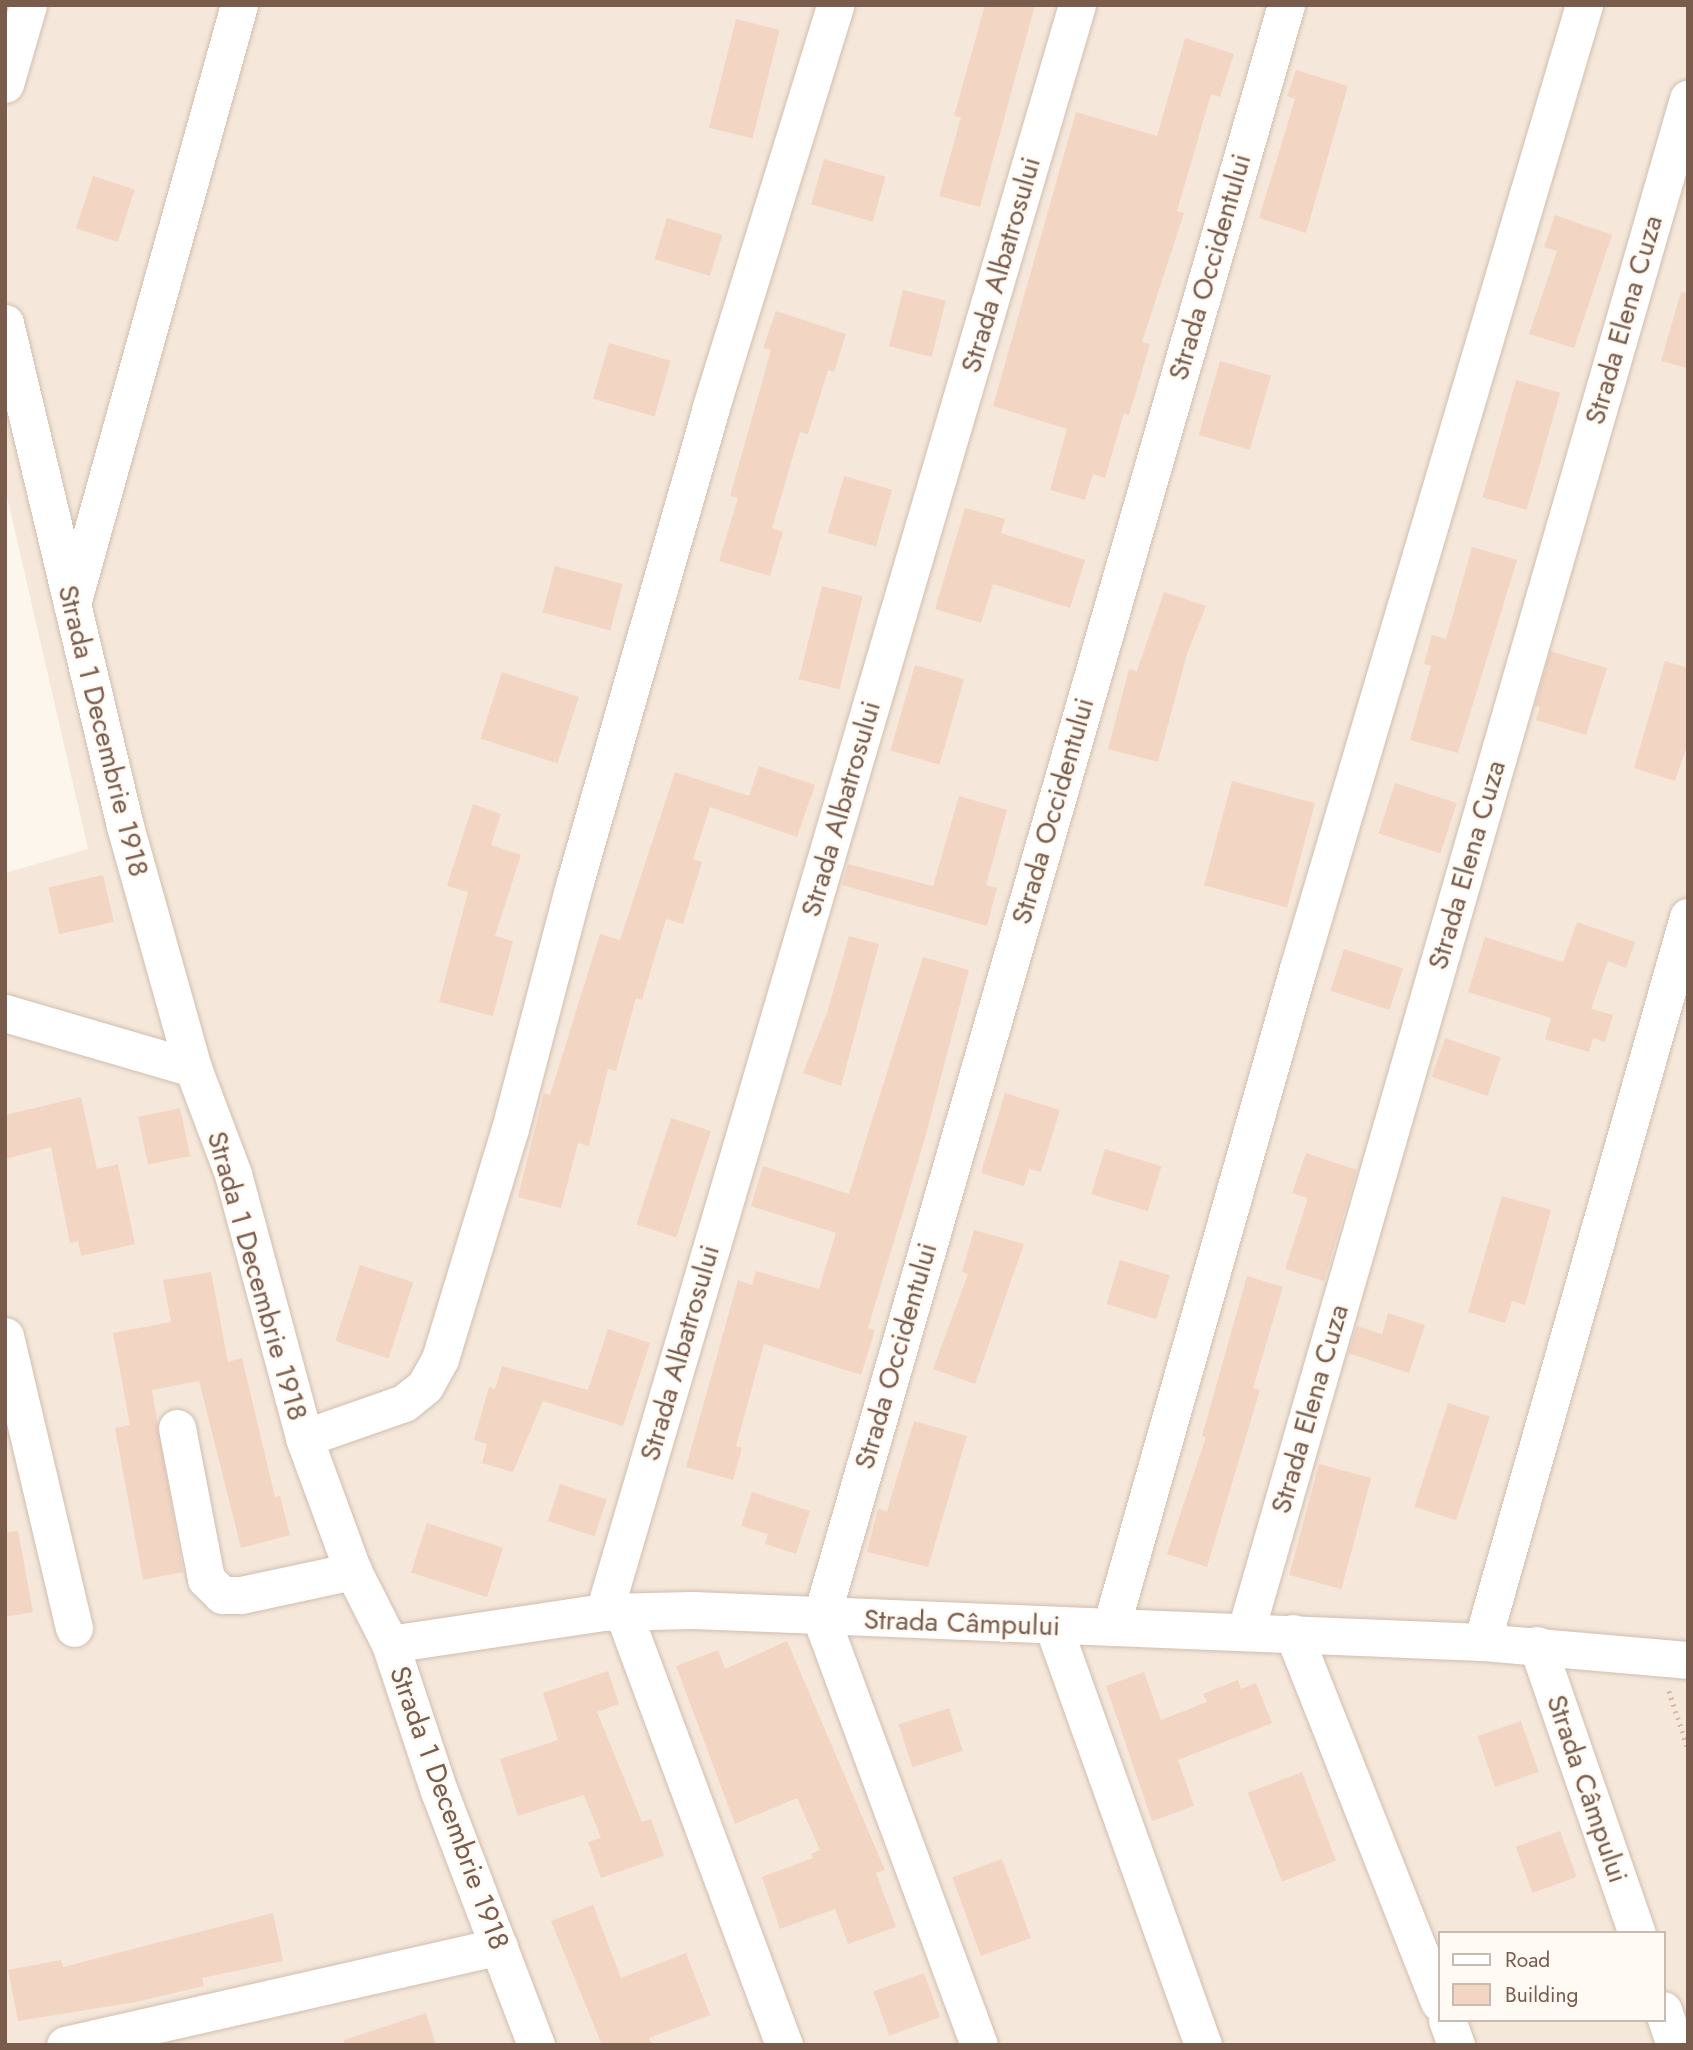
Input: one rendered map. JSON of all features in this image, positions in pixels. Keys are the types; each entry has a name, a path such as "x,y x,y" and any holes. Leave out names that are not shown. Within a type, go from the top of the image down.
{"street":[{"path":"5,84 28,5"},
{"path":"71,608 239,5"},
{"path":"304,1438 404,1403 425,1386 440,1359 510,1129 578,869 710,410 835,5"},
{"name":"Strada Albatrosului","path":"613,1612 1077,5"},
{"name":"Strada Occidentului","path":"821,1618 1286,5"},
{"path":"1111,1627 1313,919 1584,5"},
{"name":"Strada Elena Cuza","path":"1246,1630 1688,99"},
{"name":"Strada 1 Decembrie 1918","path":"5,323 71,608 192,1068 233,1174 304,1438 353,1571 390,1644 439,1791 536,2045"},
{"path":"1482,1642 1688,917"},
{"path":"5,1013 192,1068"},
{"path":"5,1336 74,1628"},
{"path":"177,1428 206,1579 222,1595 241,1595 353,1571"},
{"name":"Strada Câmpului","path":"390,1644 613,1612 693,1610 821,1618 1246,1630 1537,1645 1673,1658"},
{"path":"613,1612 784,2045"},
{"path":"821,1618 979,2045"},
{"path":"1053,1626 1203,2045"},
{"path":"1293,1633 1438,1999"},
{"name":"Strada Câmpului","path":"1537,1645 1636,1931"},
{"path":"65,2045 499,1946"},
{"path":"1665,2016 1675,2045"},
{"path":"1448,2022 1456,2045"}],"path":[{"path":"1673,1658 1688,1748"}],"shaded area":[{"path":"8,5 1688,5 1688,2045 5,2045 5,873 88,849 5,488"}],"building":[{"path":"985,5 1035,5 980,207 939,196 961,117 954,116"},
{"path":"736,19 780,30 753,139 709,128"},
{"path":"1185,38 1234,54 1220,97 1211,94 1177,211 1184,213 1142,342 1150,344 1129,415 1124,413 1105,478 1093,474 1085,500 1050,490 1067,429 993,406 1076,112 1157,136"},
{"path":"1296,70 1348,86 1306,233 1259,218 1295,99 1287,96"},
{"path":"824,159 886,177 873,222 811,204"},
{"path":"93,176 135,190 118,242 76,228"},
{"path":"1555,215 1612,235 1574,348 1529,334 1557,251 1544,247"},
{"path":"667,218 722,235 710,276 654,259"},
{"path":"903,290 946,301 932,357 889,346"},
{"path":"1681,292 1688,293 1688,368 1661,361"},
{"path":"776,311 846,334 834,372 828,370 808,434 800,432 772,528 783,532 770,576 719,561 738,498 730,496 771,350 763,348"},
{"path":"609,343 671,361 655,416 593,399"},
{"path":"1220,361 1271,376 1250,450 1199,435"},
{"path":"1516,380 1560,393 1527,510 1482,497"},
{"path":"844,476 892,490 876,546 828,533"},
{"path":"965,508 1005,519 1001,533 1085,560 1070,608 993,584 981,623 935,609"},
{"path":"1472,547 1517,560 1458,753 1410,740 1431,666 1424,664 1432,635 1446,639"},
{"path":"555,566 623,584 610,630 543,612"},
{"path":"822,586 863,596 840,689 799,679"},
{"path":"1164,592 1206,606 1187,654 1158,762 1108,749 1129,669 1137,671"},
{"path":"1550,651 1607,668 1586,735 1536,720 1540,707 1535,706"},
{"path":"1665,661 1688,668 1688,743 1675,781 1634,768"},
{"path":"915,665 964,679 939,765 890,751"},
{"path":"502,672 579,697 557,764 480,739"},
{"path":"759,766 815,785 797,837 710,807 693,859 702,862 683,924 666,919 642,1000 636,998 616,1071 608,1069 589,1146 578,1143 561,1208 518,1197 544,1093 550,1095 600,934 620,940 675,772 749,796"},
{"path":"1232,781 1315,803 1287,908 1204,885"},
{"path":"1395,783 1457,803 1440,853 1379,833"},
{"path":"959,796 1007,810 986,885 997,888 987,926 842,885 848,864 933,886"},
{"path":"473,804 501,814 491,845 521,855 495,936 513,941 493,1016 439,1002 468,892 447,886"},
{"path":"103,875 114,922 59,934 48,888"},
{"path":"1577,922 1635,942 1626,968 1608,961 1591,1009 1613,1015 1605,1042 1593,1038 1589,1052 1545,1039 1551,1018 1468,992 1485,937 1563,962"},
{"path":"849,936 879,944 841,1086 803,1073 827,1013"},
{"path":"1344,949 1403,968 1389,1010 1330,991"},
{"path":"923,957 969,970 925,1138 868,1328 875,1330 861,1375 764,1344 736,1446 742,1448 733,1480 686,1467 738,1280 752,1285 756,1271 819,1289 836,1233 751,1206 763,1166 849,1194"},
{"path":"1445,1038 1501,1057 1487,1096 1432,1077"},
{"path":"1005,1093 1060,1110 1041,1172 1029,1169 1024,1186 981,1173"},
{"path":"81,1097 97,1169 118,1164 135,1244 81,1256 78,1241 70,1243 51,1147 5,1159 5,1115"},
{"path":"180,1108 190,1156 148,1165 138,1117"},
{"path":"671,1118 711,1131 676,1237 636,1225"},
{"path":"1105,1149 1161,1166 1148,1211 1091,1194"},
{"path":"1306,1153 1357,1170 1324,1281 1285,1269 1308,1198 1292,1193"},
{"path":"1502,1196 1551,1210 1525,1305 1512,1301 1505,1323 1468,1312"},
{"path":"974,1230 1024,1244 975,1384 933,1369 968,1274 962,1272"},
{"path":"1120,1260 1170,1275 1156,1319 1107,1304"},
{"path":"360,1265 413,1282 389,1358 335,1341"},
{"path":"211,1272 228,1362 242,1358 275,1497 280,1496 290,1535 241,1548 199,1381 152,1390 183,1572 143,1580 115,1428 130,1425 113,1333 171,1322 163,1280"},
{"path":"1247,1276 1283,1287 1253,1388 1260,1390 1207,1567 1167,1554 1206,1437 1202,1436"},
{"path":"1388,1313 1425,1325 1409,1373 1348,1353 1357,1326 1382,1334"},
{"path":"608,1329 650,1343 623,1426 543,1401 513,1472 482,1463 487,1444 474,1440 489,1387 495,1389 502,1366 588,1390"},
{"path":"1448,1403 1490,1417 1456,1520 1414,1507"},
{"path":"914,1421 967,1436 928,1567 867,1552 878,1509 887,1511"},
{"path":"1319,1464 1371,1478 1341,1589 1289,1575"},
{"path":"560,1484 607,1499 595,1536 548,1521"},
{"path":"752,1492 810,1511 796,1554 765,1544 768,1534 741,1526"},
{"path":"427,1523 503,1548 487,1597 411,1572"},
{"path":"18,1531 33,1612 5,1617 5,1532"},
{"path":"787,1641 885,1870 876,1873 896,1927 848,1944 835,1909 780,1929 762,1877 813,1858 811,1854 820,1850 797,1798 735,1824 676,1666 718,1650 725,1669"},
{"path":"608,1671 619,1704 597,1712 642,1822 651,1819 664,1856 601,1878 588,1842 601,1838 584,1795 518,1816 500,1759 558,1740 543,1693"},
{"path":"1144,1672 1161,1720 1207,1702 1203,1694 1238,1680 1241,1689 1256,1683 1272,1723 1178,1760 1194,1806 1152,1821 1106,1686"},
{"path":"949,1708 963,1751 912,1767 899,1724"},
{"path":"1521,1721 1539,1772 1495,1787 1478,1736"},
{"path":"1302,1772 1336,1861 1282,1881 1248,1793"},
{"path":"1560,1831 1577,1877 1533,1893 1516,1847"},
{"path":"1002,1859 1031,1938 981,1956 952,1877"},
{"path":"593,1905 621,1978 686,1953 710,2015 649,2038 652,2045 602,2045 551,1921"},
{"path":"273,1913 283,1961 202,1978 204,1986 136,2002 18,2021 8,1970 61,1960 63,1967"},
{"path":"924,1973 940,2017 889,2036 873,1991"},
{"path":"426,2013 436,2045 344,2045 344,2040"}]}
